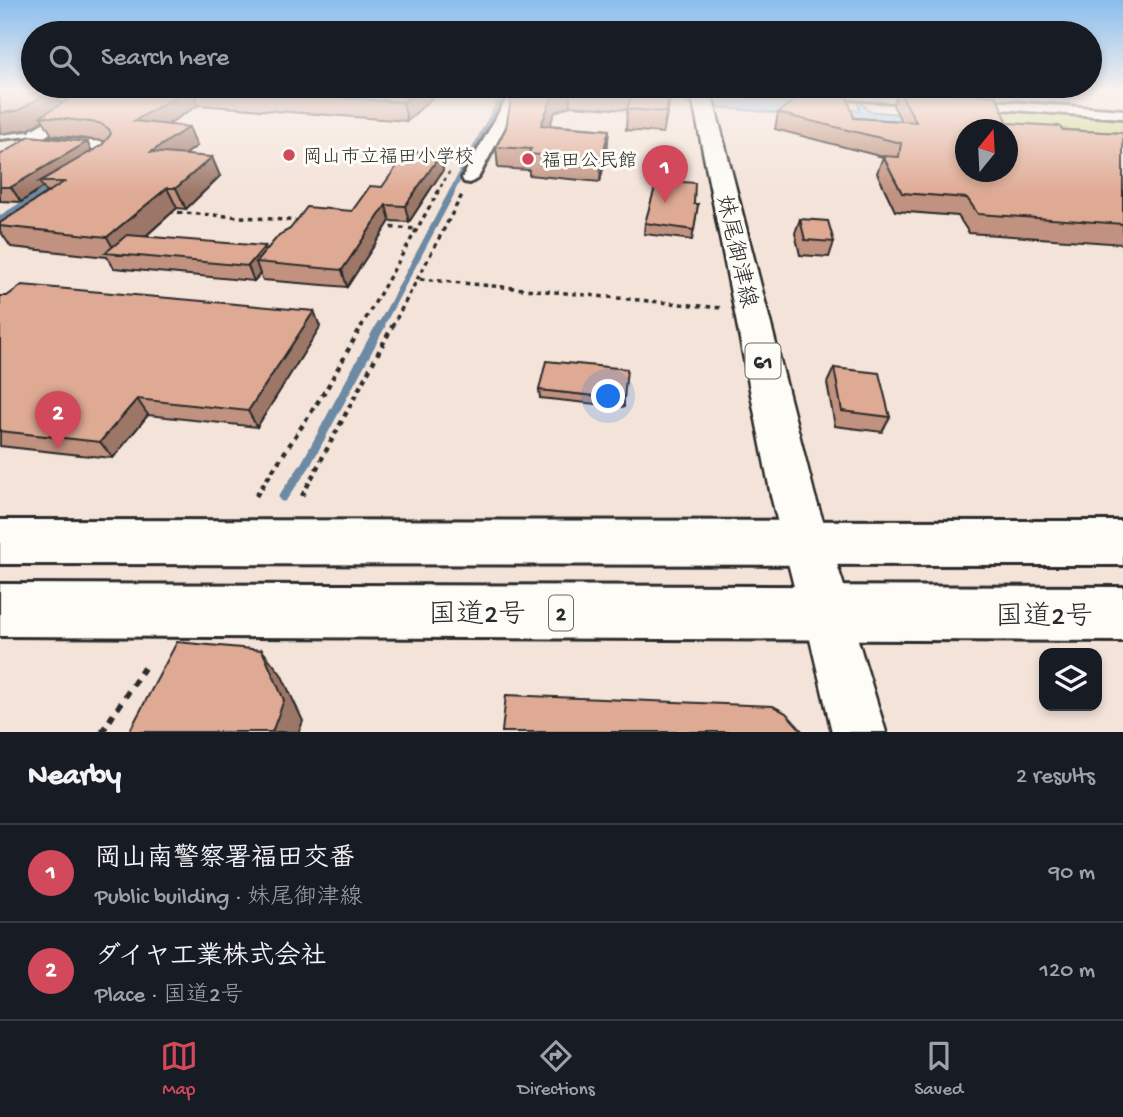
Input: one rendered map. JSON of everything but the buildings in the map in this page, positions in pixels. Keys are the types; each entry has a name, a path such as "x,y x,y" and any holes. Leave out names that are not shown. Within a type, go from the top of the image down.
{"highway":[{"path":"0,542 1123,543"},
{"name":"国道2号","path":"0,610 1123,614"}],"main road":[{"name":"妹尾御津線","path":"709,125 793,496 827,614"},
{"path":"827,614 859,732"}],"street":[{"path":"47,125 36,133 36,141 103,147 111,152 82,173"},
{"path":"470,178 494,125"}],"lane":[{"path":"0,137 36,133"}],"path":[{"path":"256,496 327,388 456,162"},
{"path":"302,496 420,279 470,178"},
{"path":"159,211 309,221"},
{"path":"377,226 418,229"},
{"path":"420,279 752,310"},
{"path":"102,732 144,668"}],"green space":[{"path":"1025,125 1123,125 1123,135"}],"water":[{"path":"1018,126 1123,136 1018,128"}],"waterway":[{"path":"33,129 39,125"},
{"path":"451,193 487,125"},
{"path":"41,193 54,185"},
{"path":"0,219 43,192"},
{"path":"380,327 452,192"},
{"path":"283,497 305,466 381,325"}],"place":[{"name":"岡山市立福田小学校","path":"289,155"},
{"name":"福田公民館","path":"528,159"},
{"name":"岡山南警察署福田交番","path":"665,203"},
{"name":"ダイヤ工業株式会社","path":"58,449"}]}
